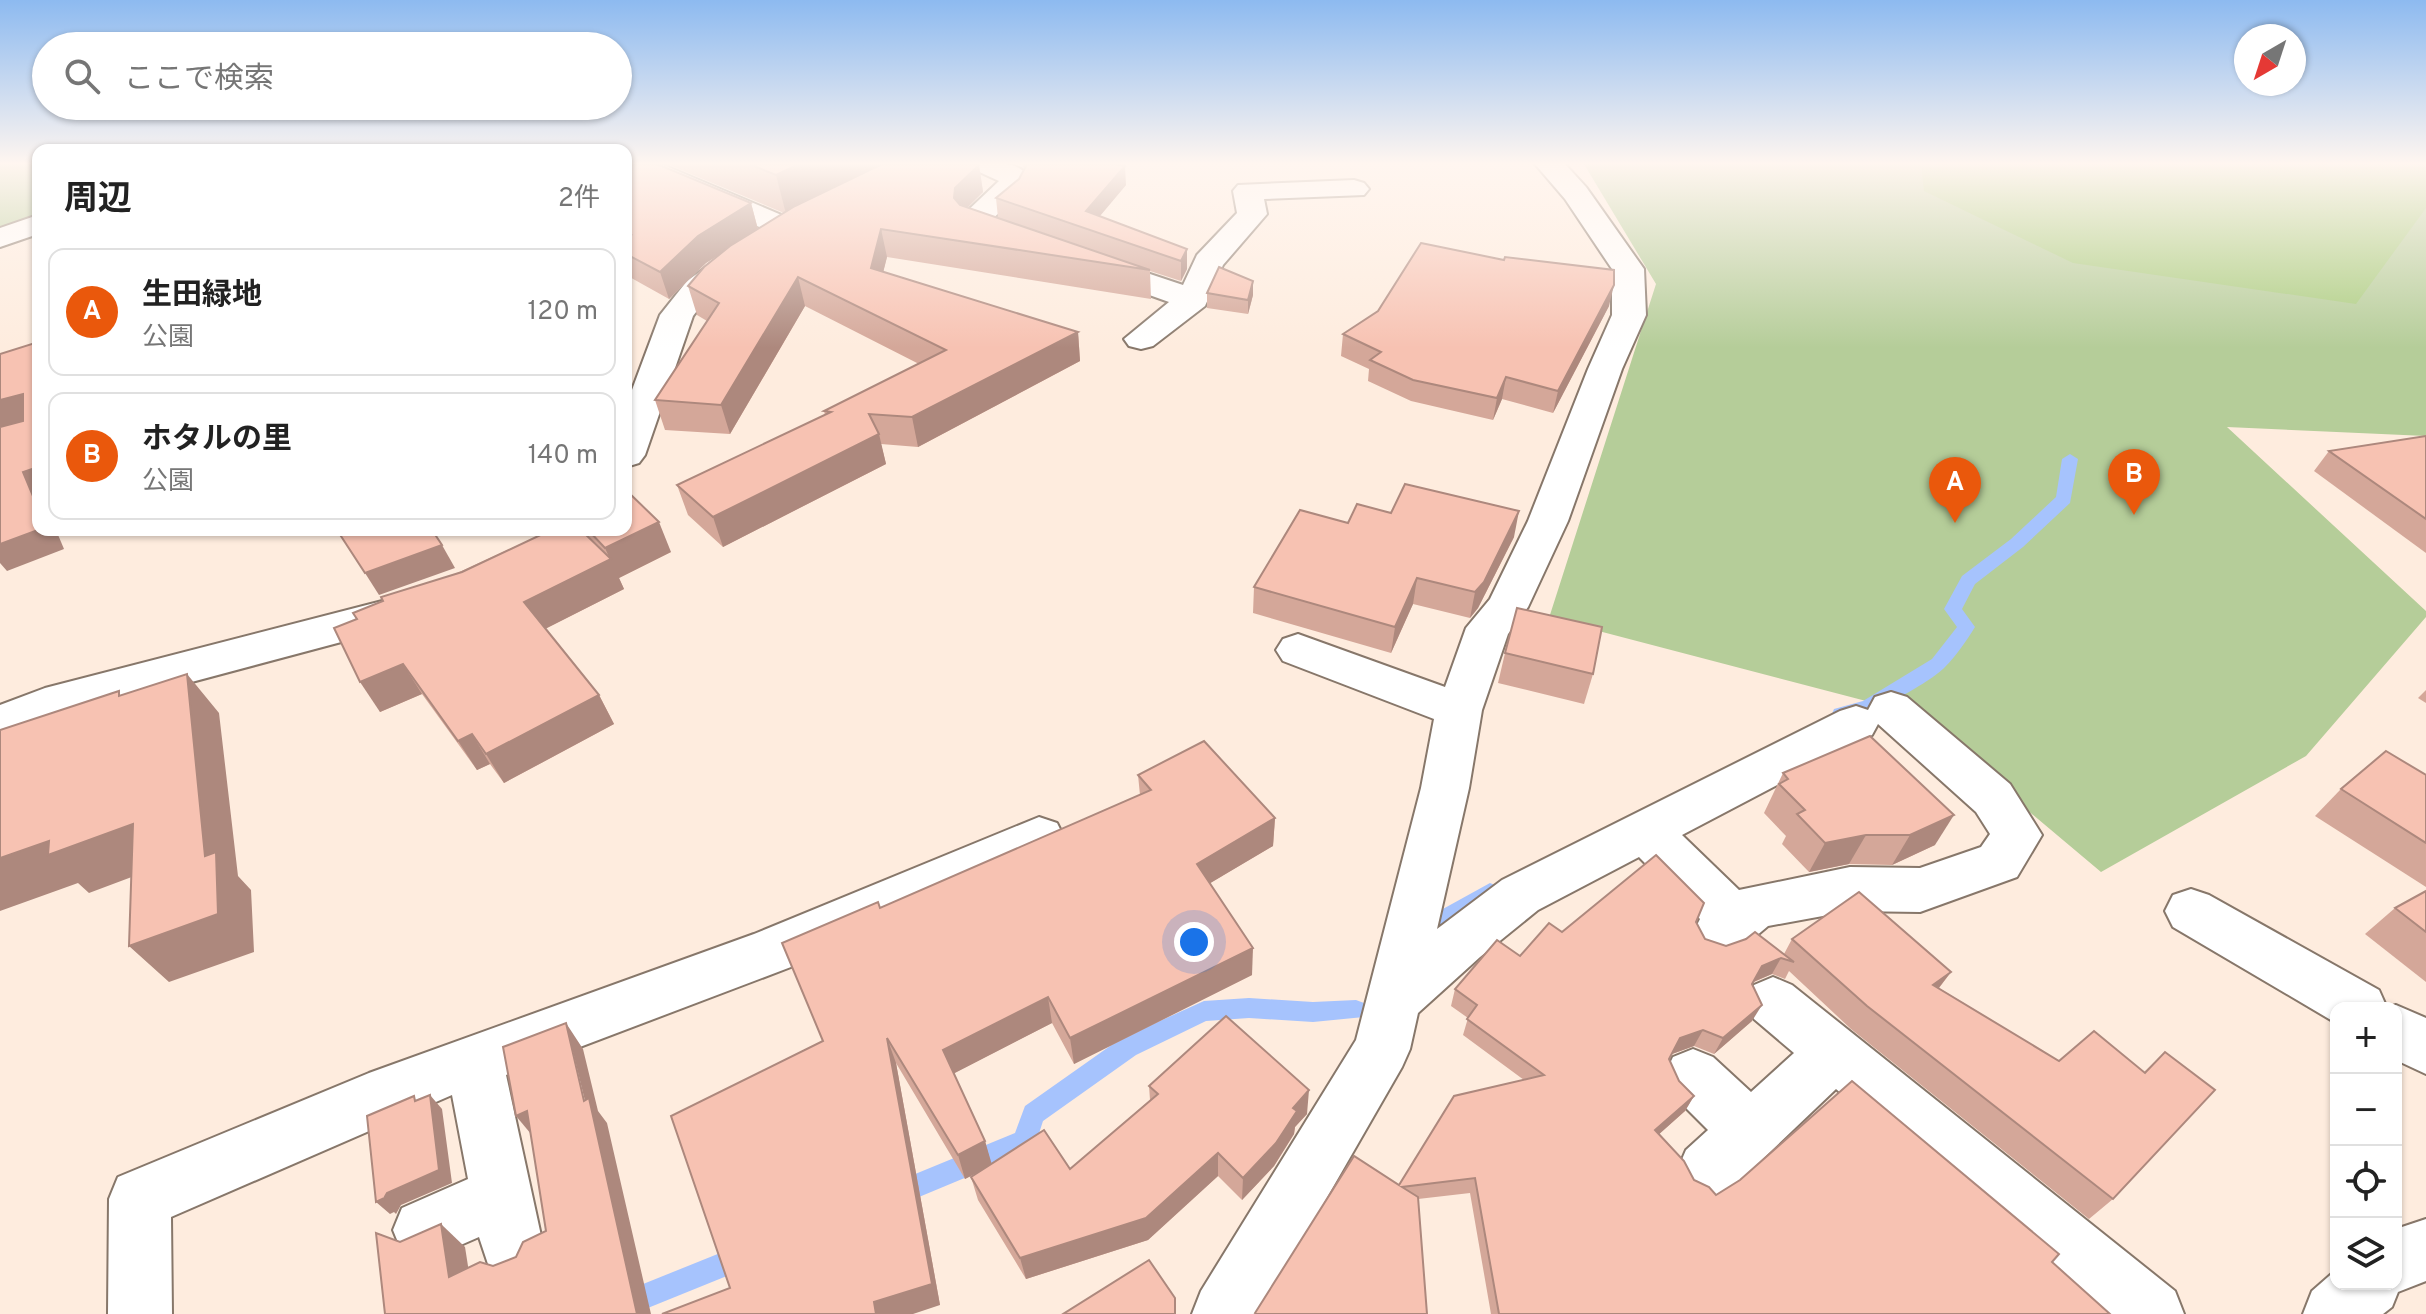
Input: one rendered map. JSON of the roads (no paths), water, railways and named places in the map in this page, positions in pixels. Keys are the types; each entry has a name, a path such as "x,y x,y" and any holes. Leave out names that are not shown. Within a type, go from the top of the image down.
{"street":[{"path":"632,439 677,315 698,288 795,225"},
{"path":"980,225 1193,299"},
{"path":"1141,339 1193,299 1208,262 1242,225"},
{"path":"1224,1314 1382,1049 1445,788 1459,710 1488,628 1507,607 1548,521 1605,369 1629,315 1628,269 1598,225"},
{"path":"0,238 32,226"},
{"path":"0,723 61,700 371,621 426,600"},
{"path":"1298,650 1459,710"},
{"path":"1395,999 1520,895 1645,831 1873,716 1993,798 2017,835 1999,862 1920,890 1850,889 1754,907 1726,929 1645,831"},
{"path":"140,1314 140,1199 389,1092 772,951 1039,837"},
{"path":"2191,911 2350,1002"},
{"path":"1773,1002 2152,1314"},
{"path":"2402,1034 2426,1048"},
{"path":"1707,1171 1835,1053"},
{"path":"474,1061 514,1254"},
{"path":"1693,1076 1751,1131"},
{"path":"424,1230 501,1195"},
{"path":"2402,1259 2426,1250"},
{"path":"2335,1314 2362,1290"}],"waterway":[{"path":"1841,714 1869,706 1938,664 1966,627 1953,609 1968,580 2017,543 2064,499 2070,459"},
{"path":"1440,921 1490,892"},
{"path":"895,1195 1025,1141 1033,1114 1128,1047 1204,1011 1249,1008 1313,1012 1356,1010"},
{"path":"600,1314 745,1256"}],"place":[{"name":"ホタルの里","path":"2134,515"},
{"name":"生田緑地","path":"1955,523"}]}
